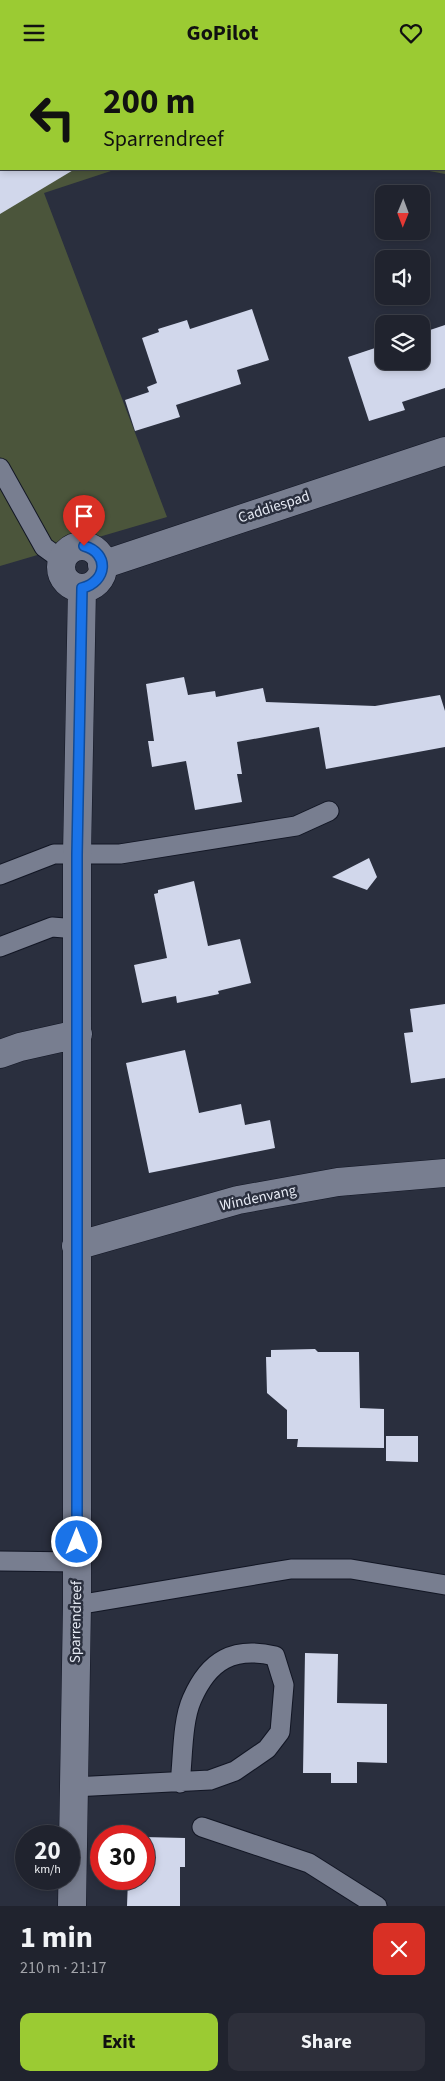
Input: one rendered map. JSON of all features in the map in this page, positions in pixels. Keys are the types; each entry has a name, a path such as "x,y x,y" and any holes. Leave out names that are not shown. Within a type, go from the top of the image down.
{"street":[{"name":"Caddiespad","path":"102,565 445,451"},
{"path":"84,546 96,552 102,565 100,578 95,583 82,588 70,584 65,579 61,566 62,560 71,549 84,546"},
{"name":"Sparrendreef","path":"72,1906 77,1605 77,855 82,588"},
{"path":"0,1055 20,1047 78,1034"},
{"name":"Windenvang","path":"76,1246 238,1200 338,1182 445,1173"}],"lane":[{"path":"0,467 44,547 62,560"},
{"path":"0,875 54,854 120,854 296,826 329,811"},
{"path":"0,947 52,927 77,929"},
{"path":"0,1561 77,1562"},
{"path":"77,1605 292,1569 351,1569 445,1585"},
{"path":"73,1787 180,1783 210,1781 235,1771 267,1749 280,1732 284,1685 275,1656 255,1651 231,1655 213,1666 192,1699 186,1729 180,1783"},
{"path":"202,1827 309,1863 377,1906"}],"green space":[{"path":"0,170 114,170 44,193 167,517 0,566"},
{"path":"424,170 445,170 445,174"}],"building":[{"path":"0,170 73,170 0,214"},
{"path":"252,309 269,360 237,370 241,384 176,405 180,417 135,431 125,400 149,392 147,387 157,383 142,338 159,332 158,329 187,320 190,329"},
{"path":"445,325 445,388 402,402 405,410 369,421 348,357 375,348 375,370 430,370 430,330"},
{"path":"184,677 188,695 215,691 216,697 263,688 266,702 375,706 440,695 445,711 445,747 326,769 319,727 237,742 242,774 237,774 242,802 195,810 186,761 152,767 148,741 154,741 146,684"},
{"path":"369,858 377,877 367,890 332,877"},
{"path":"194,881 208,946 240,939 251,983 218,991 219,994 177,1003 176,996 142,1003 134,965 167,958 154,894 158,893 158,890"},
{"path":"445,1004 445,1078 411,1083 404,1033 413,1032 410,1009"},
{"path":"185,1050 199,1113 241,1104 245,1125 270,1120 275,1148 149,1173 126,1063"},
{"path":"315,1349 318,1352 359,1352 360,1408 384,1409 384,1448 297,1447 298,1439 287,1439 287,1410 267,1393 266,1357 271,1357 271,1350"},
{"path":"386,1436 418,1436 418,1462 386,1461"},
{"path":"305,1653 338,1654 337,1703 387,1704 387,1763 357,1762 357,1783 331,1783 331,1773 303,1773"},
{"path":"155,1837 185,1838 185,1867 180,1867 180,1906 127,1906 128,1890 155,1890"}],"route":[{"path":"77,1542 77,855 82,588 95,583 100,578 102,571 100,558 96,552 84,546"}]}
